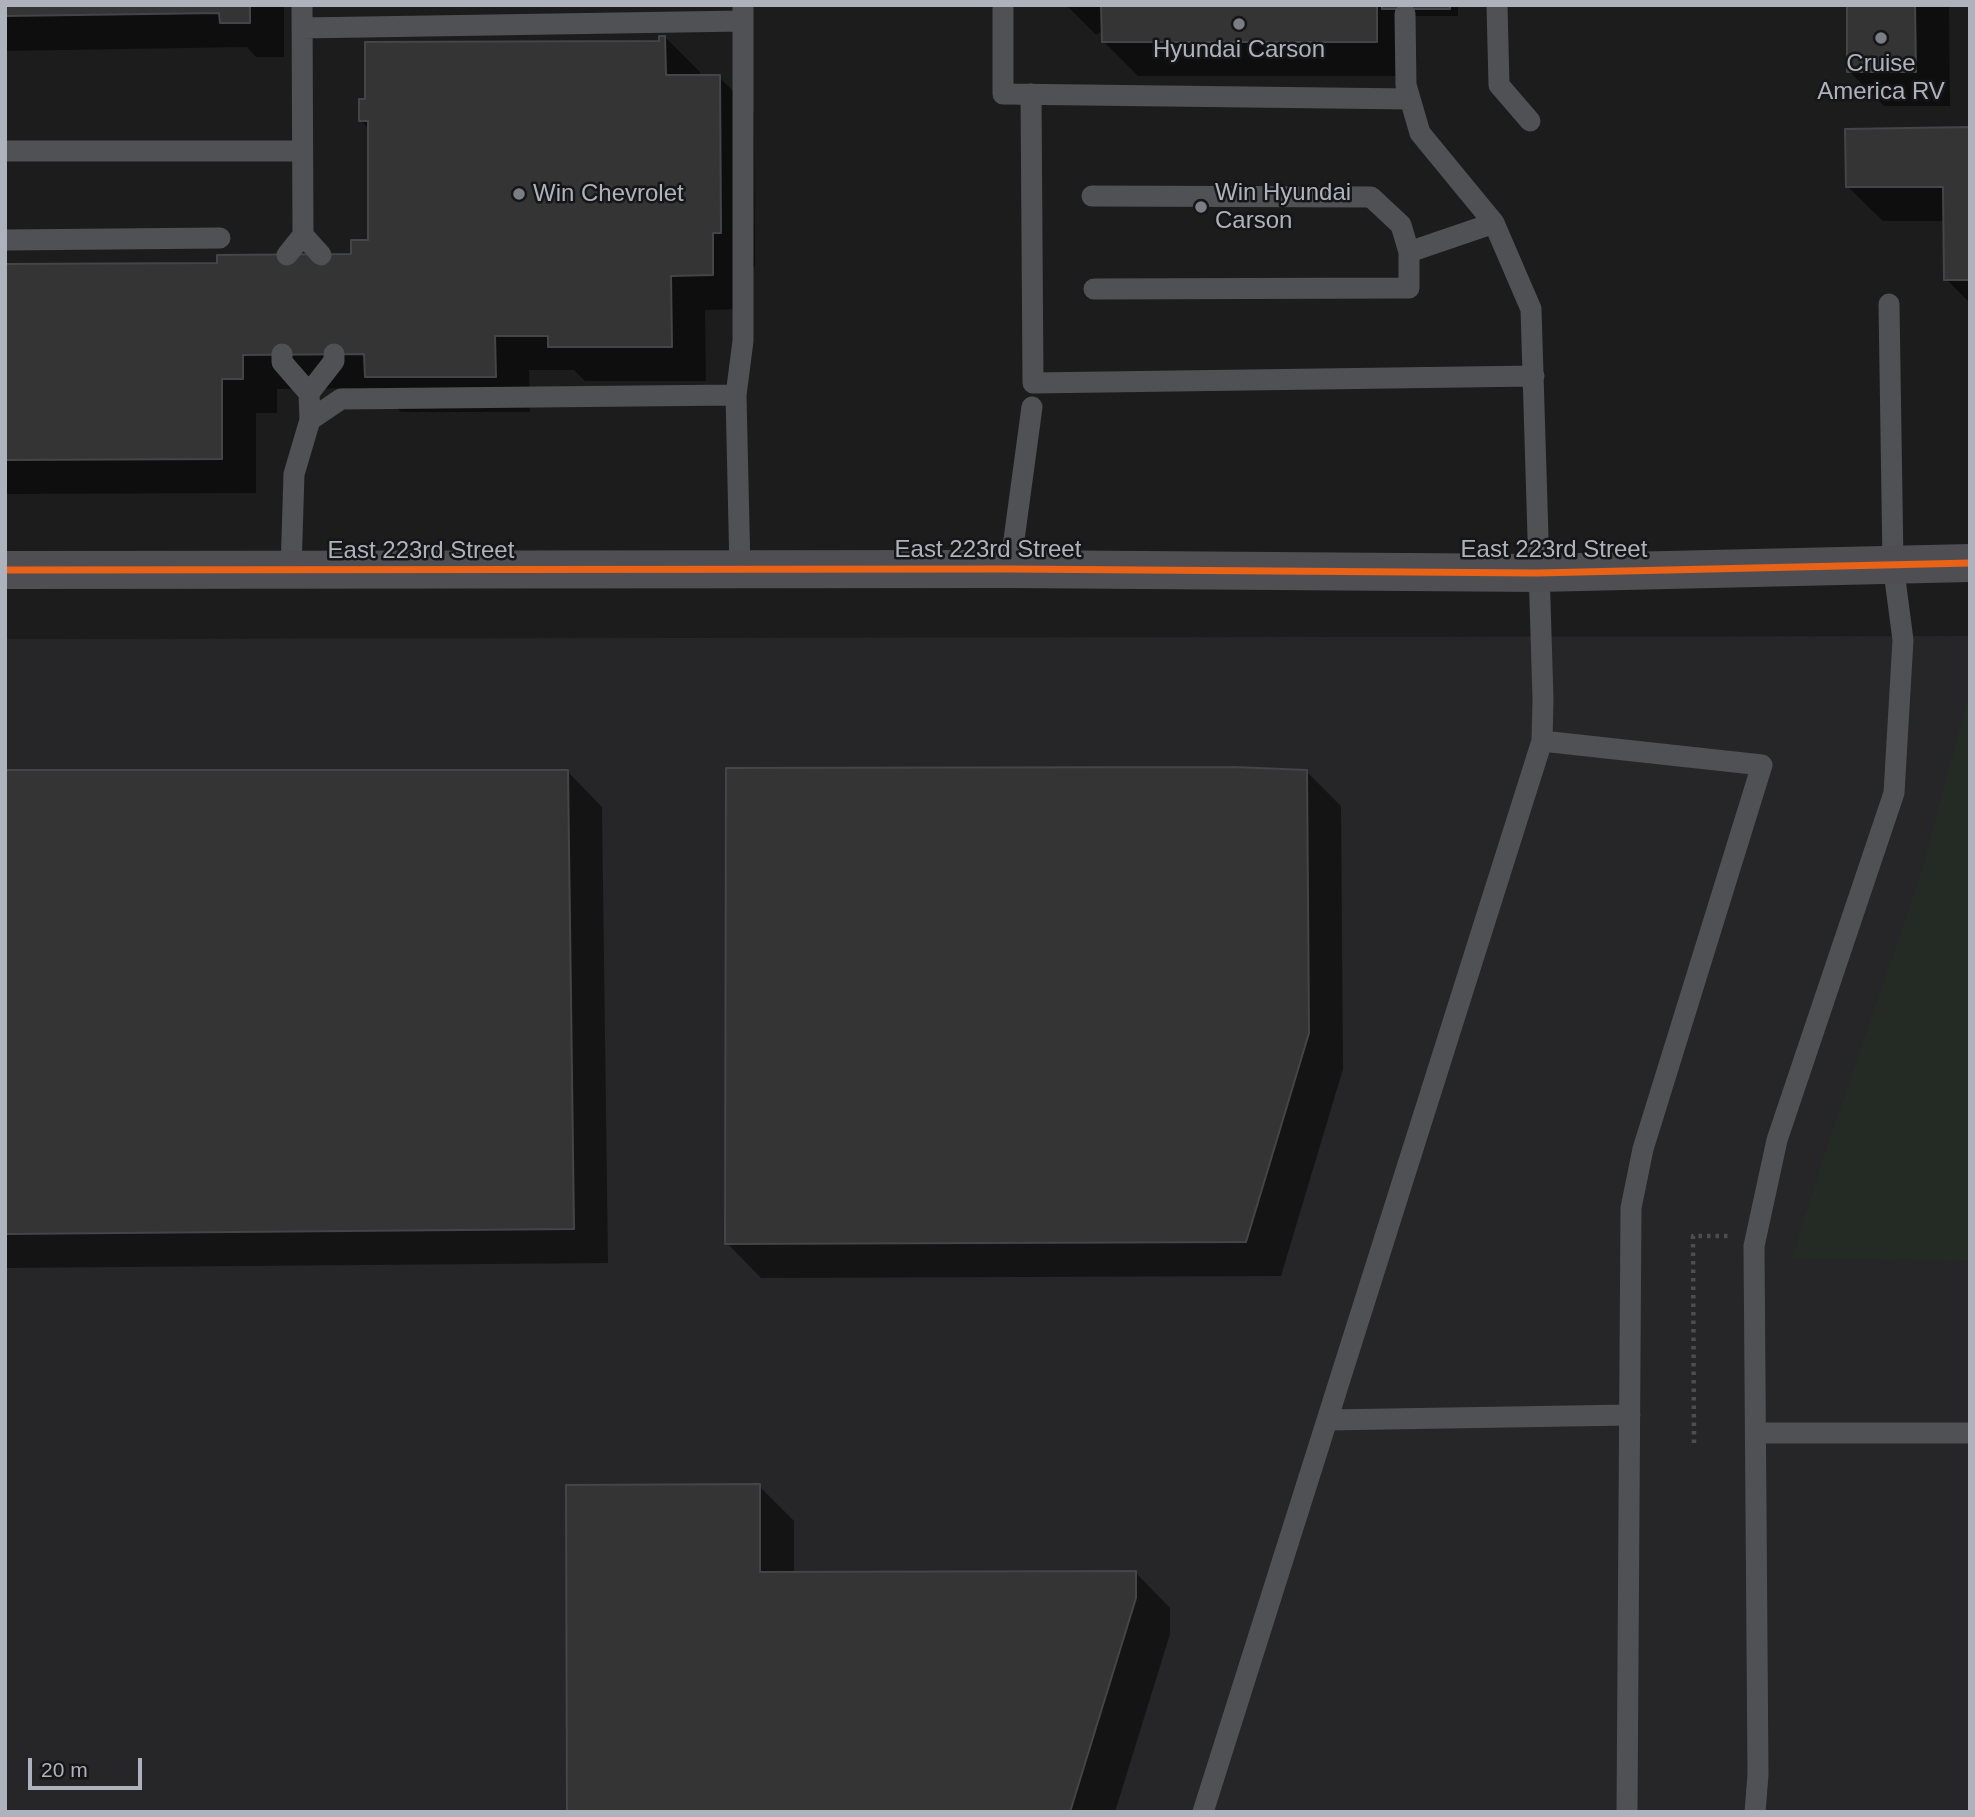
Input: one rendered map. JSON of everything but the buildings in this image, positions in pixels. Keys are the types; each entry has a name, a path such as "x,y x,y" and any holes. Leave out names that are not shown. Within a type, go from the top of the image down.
{"main road":[{"name":"East 223rd Street","path":"5,570 1010,569 1538,573 1970,563"}],"lane":[{"path":"287,255 303,235 302,5"},
{"path":"1003,5 1003,94 1410,99"},
{"path":"1497,5 1499,85 1530,121"},
{"path":"302,28 743,13 743,341 736,395 740,570"},
{"path":"1203,1812 1542,741 1531,309 1494,223 1420,133 1406,85 1405,14"},
{"path":"1010,569 1032,395 1031,94"},
{"path":"5,151 302,152"},
{"path":"1092,195 1371,197 1401,225 1409,252 1409,288 1094,289"},
{"path":"1409,252 1494,223"},
{"path":"303,235 321,255"},
{"path":"5,240 220,238"},
{"path":"1755,1812 1754,1245 1777,1140 1894,793 1903,640 1893,564 1889,304"},
{"path":"282,354 282,362 309,393 310,420 293,474 291,570"},
{"path":"309,393 334,361 334,354"},
{"path":"1032,395 1534,376"},
{"path":"310,420 341,399 736,395"},
{"path":"1542,741 1762,765 1643,1149 1631,1208 1627,1812"},
{"path":"1328,1420 1630,1415"},
{"path":"1756,1433 1970,1433"}],"path":[{"path":"1694,1443 1693,1236 1757,1237"}],"shaded area":[{"path":"1970,636 1970,1812 5,1812 5,639"},
{"path":"1970,691 1970,1260 1792,1259 1822,1162 1921,874"}],"cycle path":[{"path":"5,570 1010,569 1538,573 1970,563"}],"place":[{"name":"Hyundai Carson","path":"1239,24"},
{"name":"Cruise America RV","path":"1881,38"},
{"name":"Win Chevrolet","path":"519,194"},
{"name":"Win Hyundai Carson","path":"1201,207"}]}
